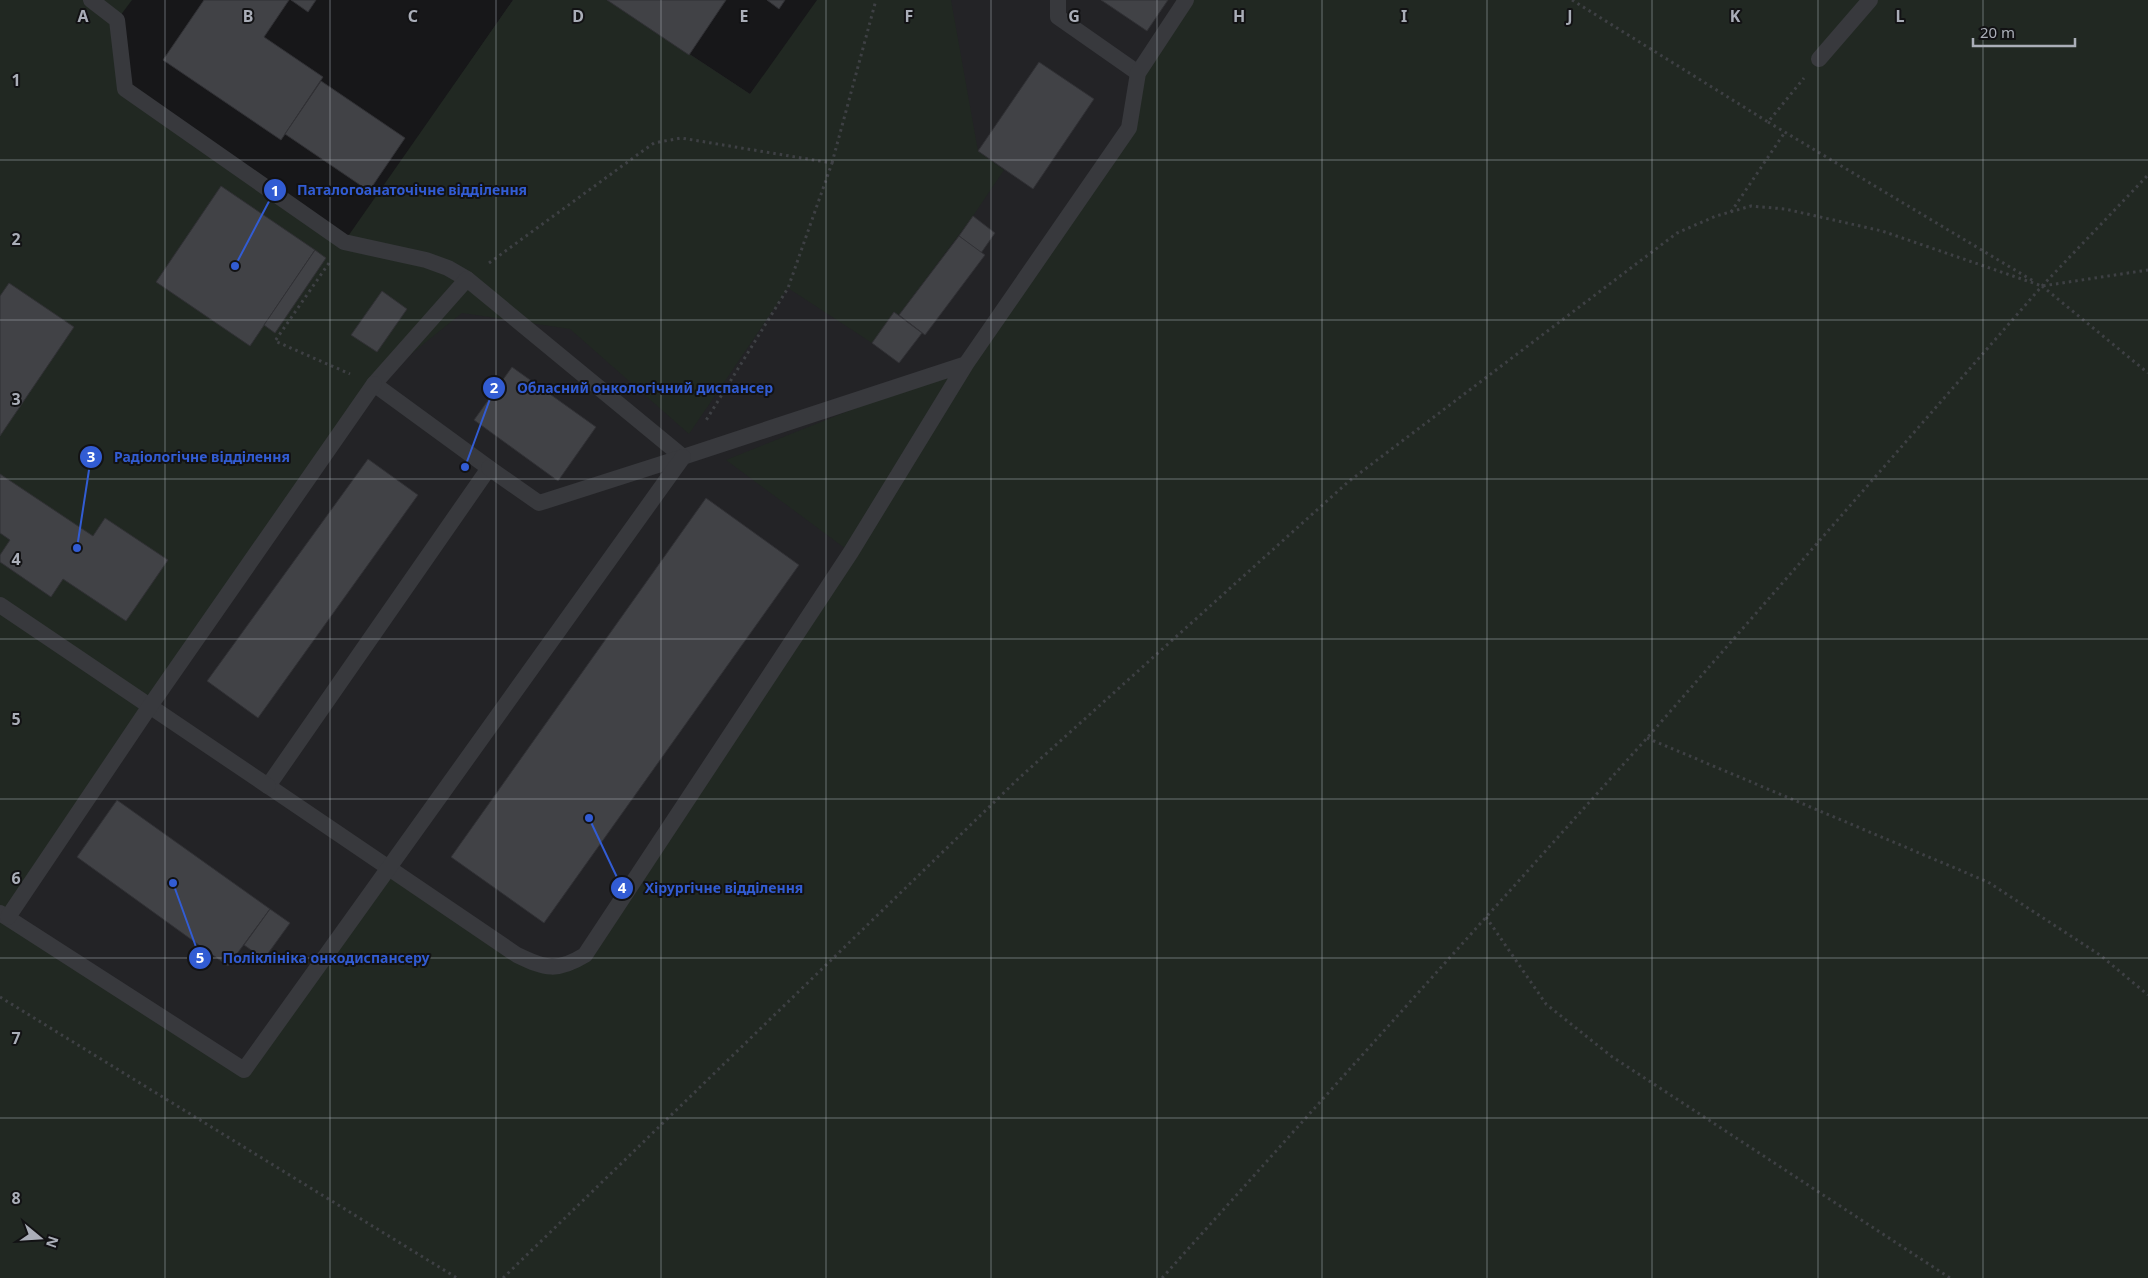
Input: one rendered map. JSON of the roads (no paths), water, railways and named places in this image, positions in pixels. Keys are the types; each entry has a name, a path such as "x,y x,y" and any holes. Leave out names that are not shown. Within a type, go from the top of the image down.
{"lane":[{"path":"91,0 117,20 125,89 344,242 426,260 448,268 467,279 683,457"},
{"path":"1058,0 1058,18 1138,73"},
{"path":"0,605 517,955 537,965 552,968 569,965 585,955 850,552 966,364 1130,128 1138,73 1186,0"},
{"path":"1819,59 1870,0"},
{"path":"467,279 374,384 4,915 244,1070 683,457"},
{"path":"374,384 539,503 966,364"},
{"path":"268,786 489,468"}],"place":[{"name":"Паталогоанаточічне відділення","path":"235,266"},
{"name":"Обласний онкологічний диспансер","path":"465,467"},
{"name":"Радіологічне відділення","path":"77,548"},
{"name":"Хірургічне відділення","path":"589,818"},
{"name":"Поліклініка онкодиспансеру","path":"173,883"}]}
